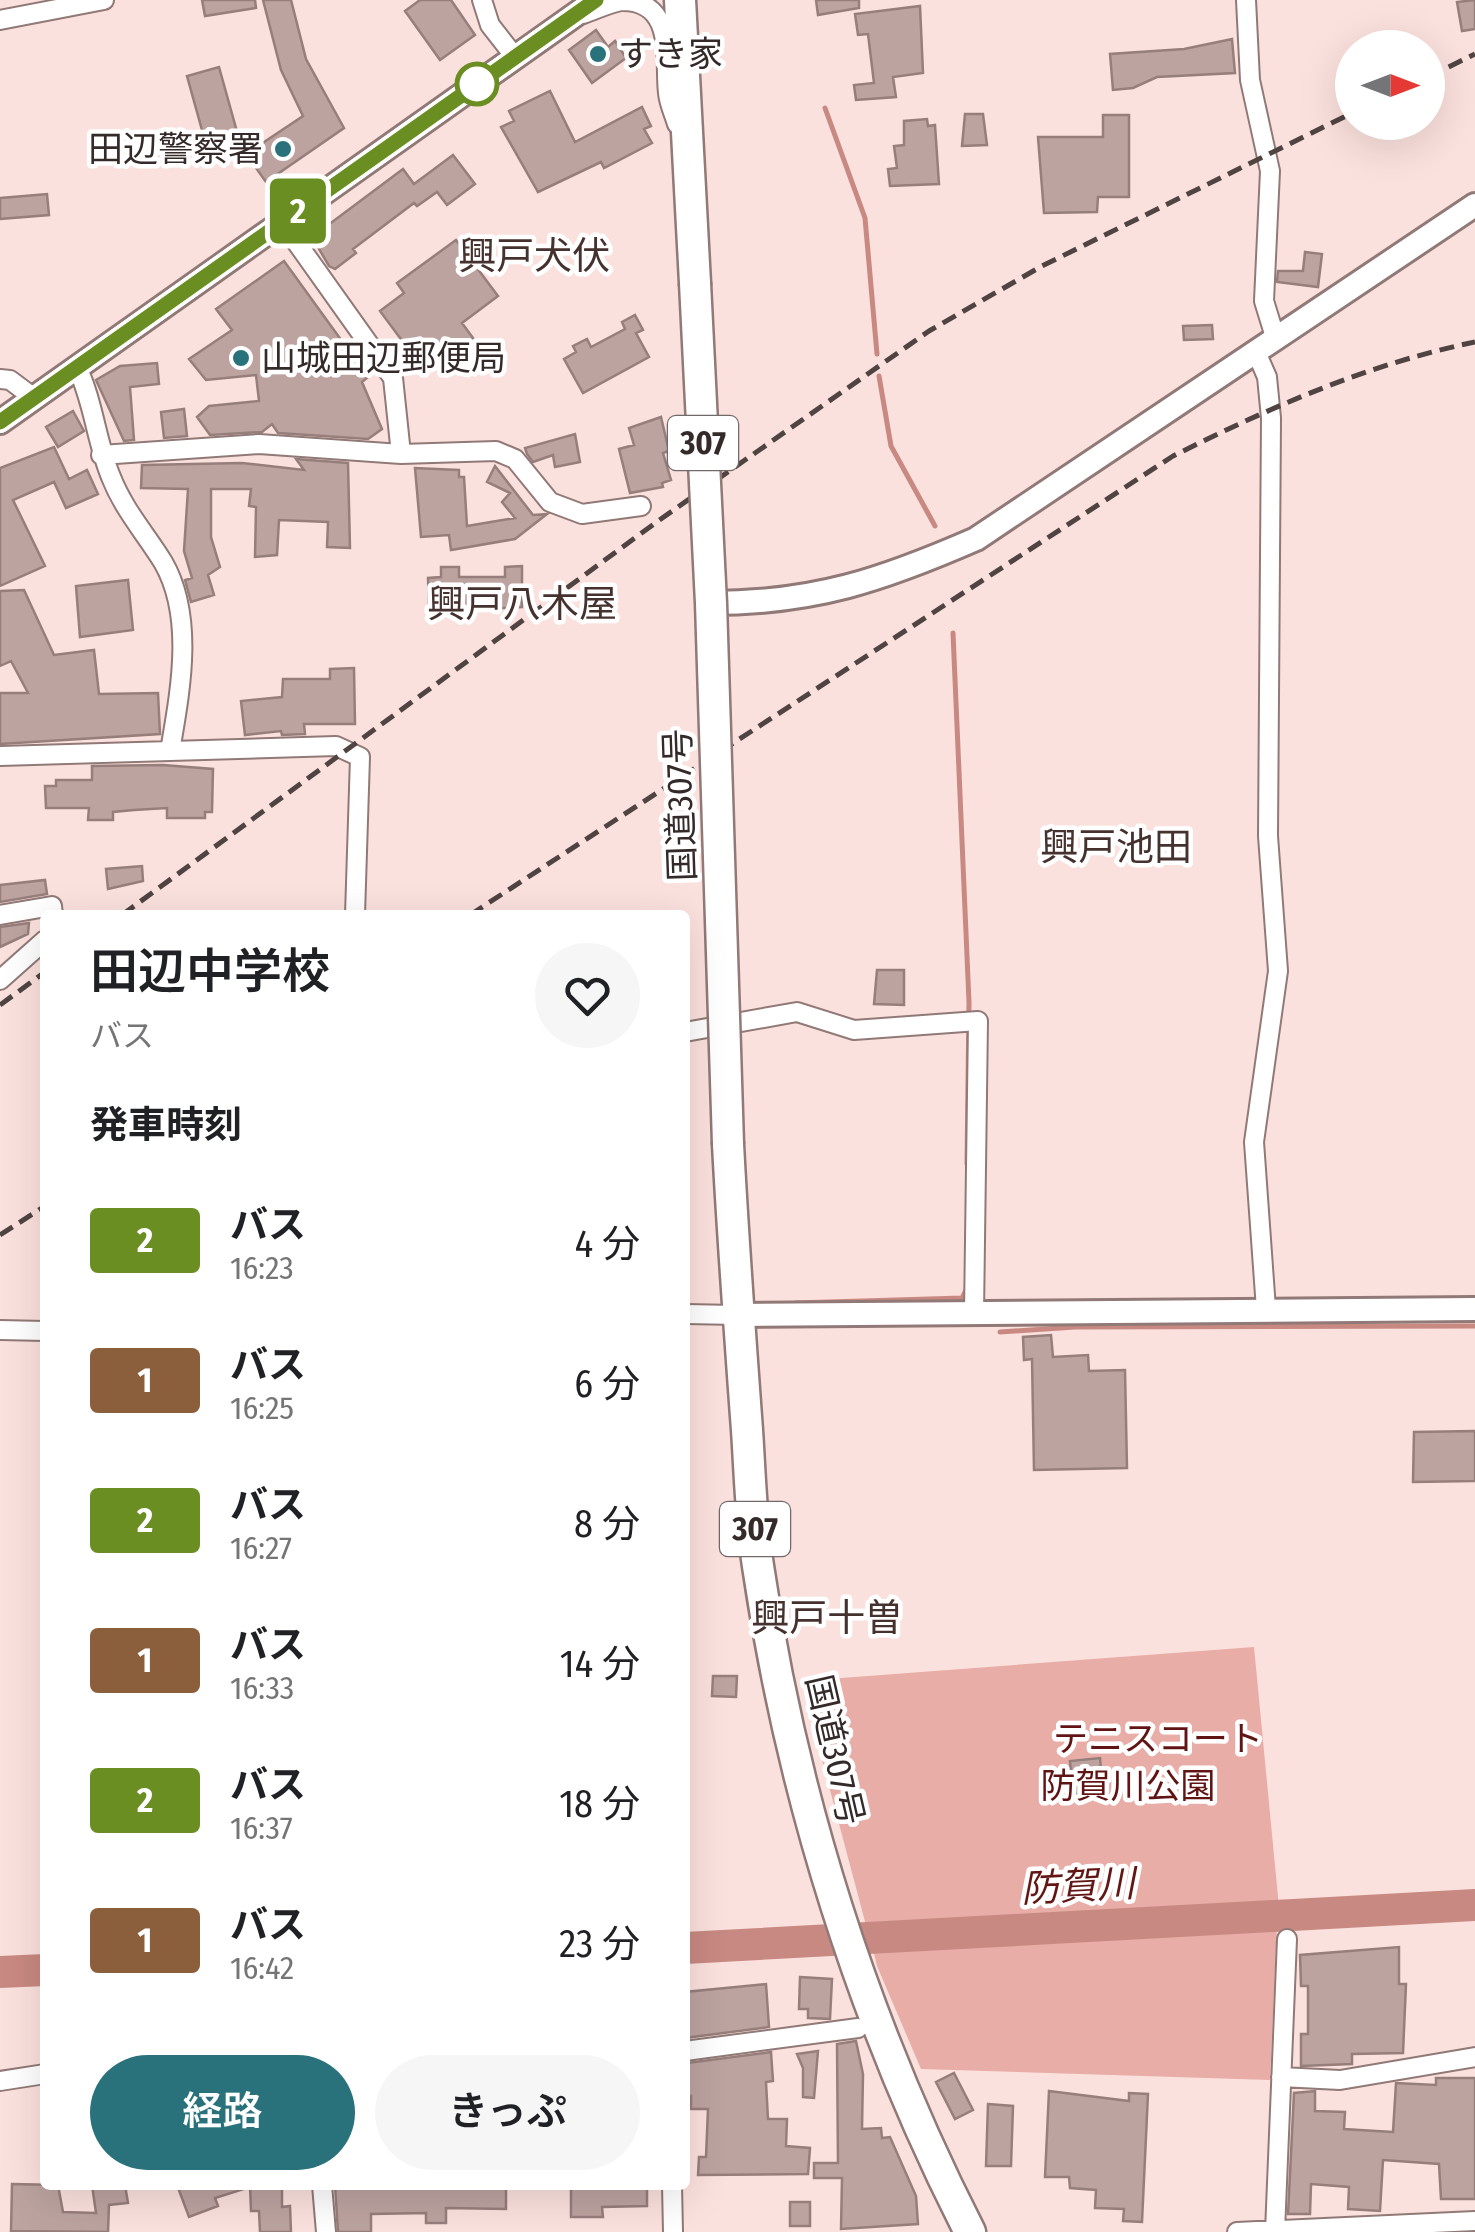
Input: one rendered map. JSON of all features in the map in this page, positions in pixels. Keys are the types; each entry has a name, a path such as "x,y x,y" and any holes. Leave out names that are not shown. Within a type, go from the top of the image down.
{"highway":[{"name":"国道307号","path":"680,0 711,603 728,1144 757,1564 807,1806 856,1966 923,2140 970,2232"}],"street":[{"path":"0,20 104,0"},
{"path":"482,0 490,25 515,57"},
{"path":"0,422 596,0"},
{"path":"568,20 625,0 646,6 661,18 667,35 668,95 688,164"},
{"path":"1246,0 1250,80 1270,171 1264,301 1271,418 1268,836 1278,971 1254,1142 1266,1309"},
{"path":"711,603 813,597 883,577 976,539 1073,478 1475,204"},
{"path":"282,222 393,378 401,454"},
{"path":"78,367 89,392 102,455 123,508 165,565 174,596 186,665 170,750"},
{"path":"0,379 10,380 34,398"},
{"path":"102,455 259,444 401,454 496,451 514,458 550,502 582,514 641,506"},
{"path":"0,756 336,746 352,757 360,757 355,910"},
{"path":"0,915 52,906 52,910"},
{"path":"0,980 40,944"},
{"path":"690,1031 797,1012 854,1030 978,1021 974,1314"},
{"path":"690,1314 1475,1309"},
{"path":"0,1330 40,1330"},
{"path":"1275,2232 1286,1938"},
{"path":"690,2049 858,2028"},
{"path":"1281,2077 1340,2080 1475,2056"},
{"path":"0,2081 40,2075"},
{"path":"322,2190 326,2232"},
{"path":"672,2190 673,2232"},
{"path":"1237,2232 1475,2221"}],"green space":[{"name":"防賀川公園","path":"1254,1647 1279,1907 867,1929 801,1681"},
{"path":"1277,1924 1270,2080 921,2069 877,1966 872,1945"}],"building":[{"path":"202,0 255,0 256,8 205,16"},
{"path":"263,0 291,0 306,59 344,128 266,182 246,154 303,116 281,70"},
{"path":"420,0 451,0 475,35 440,60 405,11"},
{"path":"816,0 859,0 859,8 818,15"},
{"path":"1475,0 1475,29 1462,31 1457,2"},
{"path":"920,6 923,73 893,77 896,97 856,100 854,85 874,83 868,34 858,35 855,14"},
{"name":"すき家","path":"596,30 608,47 615,41 626,58 592,83 569,50"},
{"path":"1232,39 1235,73 1157,77 1133,88 1113,90 1110,54 1184,49"},
{"path":"219,67 239,139 207,148 187,76"},
{"path":"550,91 575,142 642,107 651,126 644,129 652,143 604,168 601,162 538,192 501,127 514,121 509,111"},
{"path":"965,114 983,114 987,145 962,146"},
{"path":"1103,115 1129,115 1129,197 1098,197 1097,212 1044,213 1038,137 1103,137"},
{"path":"927,119 928,126 935,125 939,184 890,186 888,169 897,168 894,146 904,145 904,121"},
{"path":"453,155 475,184 447,205 437,192 417,206 414,203 353,249 356,253 335,269 329,266 312,237 403,169 414,184"},
{"path":"47,194 49,215 0,219 0,198"},
{"path":"456,240 498,296 462,323 473,338 426,373 380,311 404,293 397,283"},
{"path":"1305,252 1322,254 1318,287 1277,282 1278,271 1303,271"},
{"path":"284,261 368,377 362,382 382,429 368,439 278,433 272,424 262,432 210,435 197,417 209,406 259,401 256,375 206,380 189,359 232,330 216,309"},
{"path":"635,315 643,330 636,333 649,357 583,393 564,359 576,352 573,346 587,339 591,347 625,329 622,322"},
{"path":"1212,325 1213,339 1184,340 1183,326"},
{"path":"157,363 159,384 130,387 134,440 124,441 96,380 120,366"},
{"path":"184,409 187,436 164,438 161,412"},
{"path":"73,411 84,431 58,447 46,427"},
{"path":"661,417 669,451 663,453 671,480 662,483 663,487 630,493 619,449 634,445 629,428"},
{"path":"575,434 580,462 555,467 553,455 533,462 527,454 525,448"},
{"path":"54,447 69,479 87,470 98,494 66,508 54,482 13,500 45,566 0,586 0,468"},
{"path":"296,459 348,463 350,548 327,547 328,522 279,520 277,555 255,557 256,507 249,506 251,489 211,489 211,537 220,567 208,575 214,595 191,602 185,580 192,578 184,551 188,489 141,488 142,465 242,463 304,470"},
{"path":"495,466 533,515 547,514 515,539 451,550 449,535 421,537 415,468 459,470 459,477 464,477 467,526 515,518 502,502 510,493 487,482"},
{"path":"522,566 522,607 429,612 428,578 441,577 441,567 459,567 459,577 505,577 505,567"},
{"path":"128,580 133,630 80,637 76,586"},
{"path":"24,590 54,655 94,650 99,694 158,693 160,734 0,744 0,693 28,693 11,661 0,666 0,591"},
{"path":"354,668 355,724 304,724 305,734 282,735 281,731 245,735 241,701 282,697 283,679 330,679 330,669"},
{"path":"92,766 213,769 212,812 205,812 205,818 167,818 167,808 134,810 113,812 113,820 88,820 89,808 46,808 45,786 56,786 56,780 92,780"},
{"path":"142,866 143,881 108,889 106,869"},
{"path":"45,880 47,894 0,902 0,885"},
{"path":"29,923 28,934 0,947 0,927"},
{"path":"877,970 904,970 904,1005 874,1004"},
{"path":"1051,1335 1053,1357 1088,1355 1089,1371 1125,1370 1127,1468 1034,1470 1032,1359 1024,1360 1023,1337"},
{"path":"1475,1431 1475,1481 1413,1482 1414,1432"},
{"path":"713,1676 737,1676 736,1697 712,1696"},
{"path":"1100,1758 1103,1792 1073,1795 1070,1761"},
{"path":"1399,1947 1399,1984 1406,1984 1403,2053 1352,2054 1352,2064 1301,2066 1301,2034 1308,2034 1308,1986 1301,1986 1300,1955"},
{"path":"800,1977 832,1979 830,2019 808,2018 808,2009 799,2009"},
{"path":"766,1984 769,2027 690,2037 690,1992"},
{"path":"856,2041 863,2074 862,2129 881,2128 882,2138 890,2137 916,2196 918,2224 841,2229 842,2178 814,2178 814,2163 838,2163 837,2044"},
{"path":"818,2051 814,2098 803,2097 803,2068 797,2054"},
{"path":"771,2052 773,2081 766,2082 768,2119 787,2119 786,2146 810,2148 808,2174 698,2175 699,2157 706,2157 708,2109 691,2109 690,2063"},
{"path":"954,2073 973,2110 955,2119 936,2082"},
{"path":"1436,2078 1475,2078 1475,2199 1441,2199 1439,2164 1383,2160 1380,2211 1348,2209 1349,2187 1311,2184 1310,2214 1288,2214 1294,2093 1315,2091 1315,2111 1345,2112 1344,2129 1393,2132 1396,2083 1436,2085"},
{"path":"1049,2091 1129,2101 1129,2093 1148,2094 1142,2222 1123,2221 1124,2209 1095,2208 1096,2190 1070,2188 1069,2177 1045,2177"},
{"path":"988,2104 1013,2106 1011,2166 986,2166"},
{"path":"12,2184 59,2190 63,2212 96,2213 93,2190 126,2190 128,2203 109,2205 108,2232 11,2231"},
{"path":"179,2190 241,2190 215,2198 218,2206 189,2217"},
{"path":"250,2190 282,2190 282,2207 290,2206 291,2232 260,2232 259,2211 251,2211"},
{"path":"335,2190 506,2190 506,2209 446,2208 446,2223 426,2223 426,2213 371,2214 371,2232 338,2232"},
{"path":"571,2190 647,2190 647,2206 602,2207 603,2217 571,2217"},
{"path":"790,2202 810,2202 810,2226 790,2226"}],"waterway":[{"path":"825,108 865,218 877,354"},
{"path":"879,376 891,446 935,526"},
{"path":"953,633 969,1002 967,1164"},
{"path":"795,1303 962,1298 966,1290"},
{"path":"1000,1332 1075,1327 1475,1326"},
{"name":"防賀川","path":"690,1948 1475,1905"},
{"name":"防賀川","path":"0,1972 40,1970"}],"railway":[{"path":"1445,69 1475,54"},
{"path":"129,910 658,521 929,331 1042,266 1335,121"},
{"path":"478,910 1173,456 1358,375 1475,342"},
{"path":"0,1005 40,976"},
{"path":"0,1235 40,1209"}],"bus line":[{"name":"2","path":"0,422 596,0"}],"place":[{"name":"すき家","path":"598,54"},
{"name":"田辺警察署","path":"283,149"},
{"name":"山城田辺郵便局","path":"241,358"}],"district":[{"name":"興戸犬伏","path":"534,256"},
{"name":"興戸八木屋","path":"522,604"},
{"name":"興戸池田","path":"1116,847"},
{"name":"興戸十曽","path":"827,1618"}],"park label":[{"name":"テニスコート","path":"1158,1739"}]}
